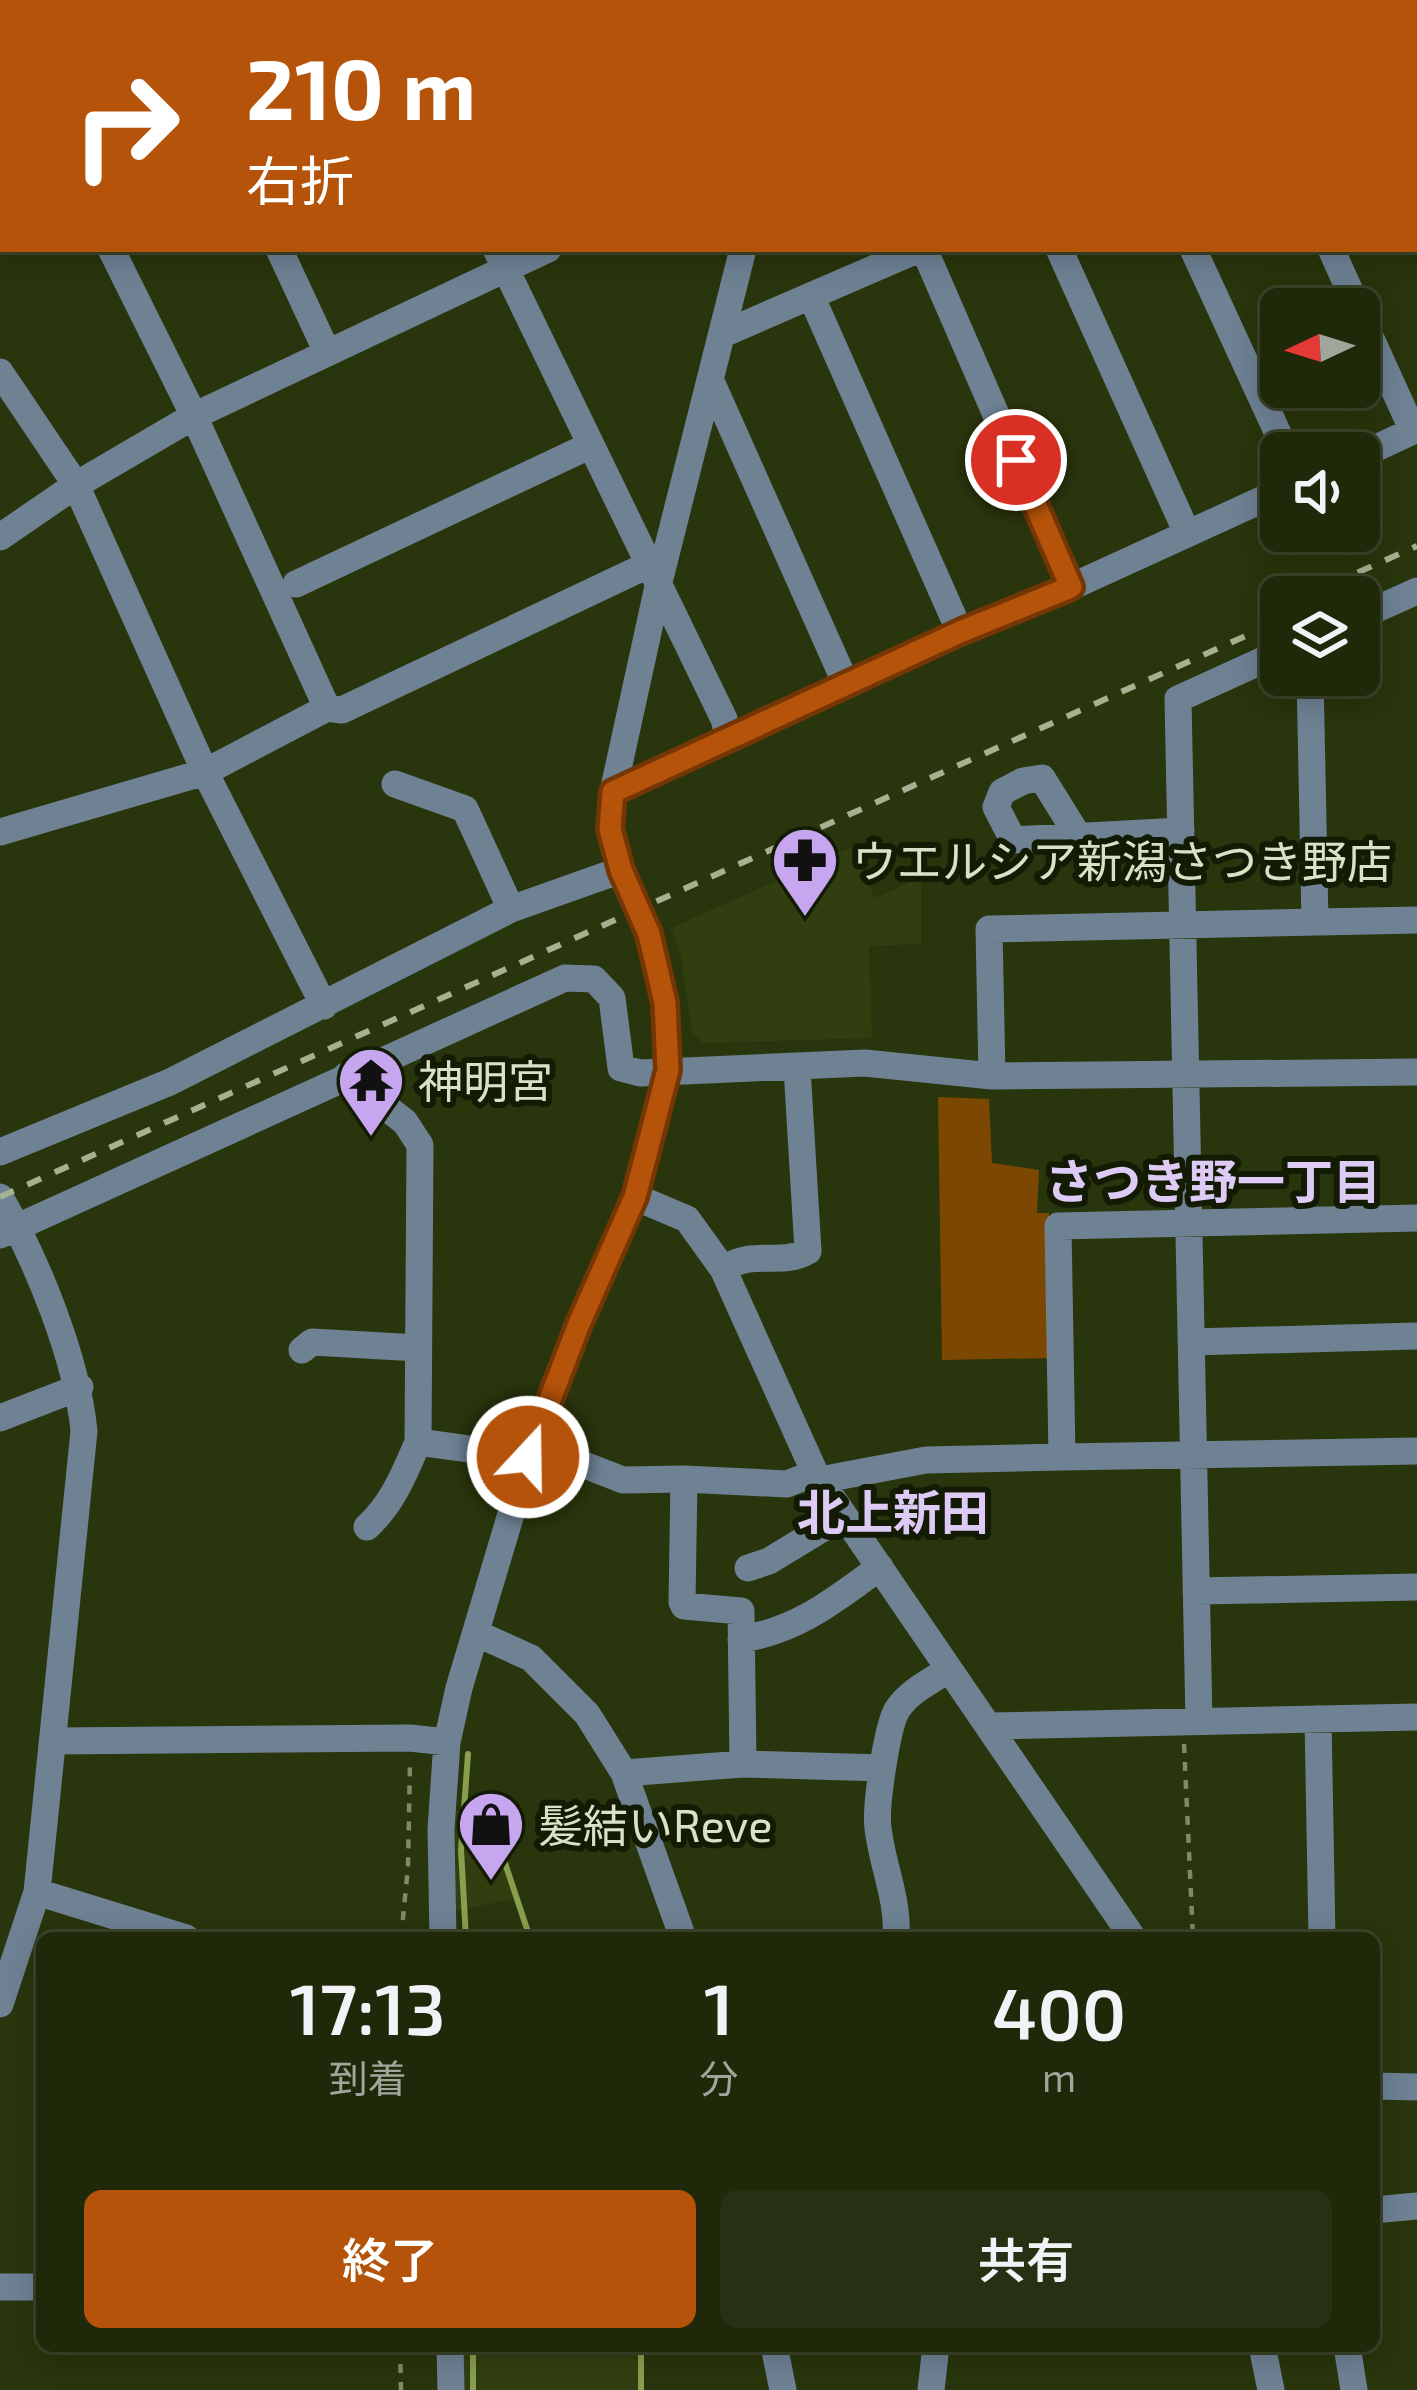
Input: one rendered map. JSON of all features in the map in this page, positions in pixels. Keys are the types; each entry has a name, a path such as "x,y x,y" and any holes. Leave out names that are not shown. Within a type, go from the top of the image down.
{"street":[{"path":"113,252 327,708"},
{"path":"281,252 327,352"},
{"path":"0,537 76,485 194,416 327,352 500,259 534,252"},
{"path":"443,1932 441,1829 448,1742 459,1688 528,1457 635,1197 668,1070 665,1003 649,934 621,870 610,829 613,792 654,573 742,252"},
{"path":"723,334 915,252"},
{"path":"923,252 1071,587"},
{"path":"1059,252 1186,533"},
{"path":"1194,252 1277,432"},
{"path":"1331,252 1348,288"},
{"path":"500,259 724,719 729,739"},
{"path":"812,298 960,632"},
{"path":"1380,356 1415,430 1380,446"},
{"path":"0,372 76,485 205,772 324,1006"},
{"path":"710,380 846,684"},
{"path":"296,584 591,445"},
{"path":"613,792 1260,500"},
{"path":"0,832 205,772 327,708 342,710 654,573"},
{"path":"1380,608 1417,591"},
{"path":"1199,1721 1178,699 1260,662"},
{"path":"1310,696 1315,922"},
{"path":"395,784 466,809 511,909"},
{"path":"1080,839 1181,832"},
{"path":"0,1152 170,1082 511,909 621,870"},
{"path":"992,1076 989,929 1417,920"},
{"path":"9,1232 565,978 594,979 612,998 621,1068 640,1073 865,1063 992,1076 1417,1072"},
{"path":"723,1269 740,1258 797,1257 808,1251 796,1068"},
{"path":"346,1076 404,1123 420,1145 418,1442 398,1489 367,1527"},
{"path":"0,1197 9,1232 80,1388 84,1431 37,1892 0,2004"},
{"path":"635,1197 687,1219 723,1269 817,1477 1128,1932"},
{"path":"1062,1457 1058,1226 1417,1218"},
{"path":"1191,1342 1417,1336"},
{"path":"302,1350 312,1342 418,1348"},
{"path":"0,1418 80,1388"},
{"path":"418,1442 528,1457 551,1452 623,1480 787,1484 926,1460 1417,1451"},
{"path":"684,1479 682,1602 684,1606 741,1611 743,1764"},
{"path":"748,1568 770,1561 843,1516"},
{"path":"741,1639 775,1634 808,1619 880,1567"},
{"path":"1196,1591 1417,1587"},
{"path":"478,1634 531,1658 587,1714 624,1773 681,1932"},
{"path":"896,1932 895,1906 877,1826 883,1768 896,1712 915,1690 947,1670"},
{"path":"991,1726 1417,1717"},
{"path":"1318,1719 1322,1932"},
{"path":"55,1741 410,1738 448,1742"},
{"path":"624,1773 743,1764 883,1768"},
{"path":"37,1892 167,1932"},
{"path":"1380,2086 1417,2086"},
{"path":"1380,2209 1417,2206"},
{"path":"0,2287 36,2287"},
{"path":"450,2352 451,2390"},
{"path":"775,2352 783,2390"},
{"path":"931,2390 935,2352"},
{"path":"1263,2352 1271,2390"},
{"path":"1348,2352 1354,2390"}],"path":[{"path":"1192,1932 1184,1733 1199,1721"},
{"path":"402,1932 410,1738"},
{"path":"400,2352 401,2390"}],"shaded area":[{"path":"852,847 875,898 921,877 921,944 869,946 872,1038 702,1043 692,1032 681,956 671,928"},
{"path":"938,1097 989,1099 992,1163 1039,1170 1037,1213 1049,1213 1052,1358 942,1360"},
{"path":"480,1808 490,1818 517,1898 456,1911 455,1811"},
{"path":"463,2352 640,2352 641,2390 464,2390"}],"waterway":[{"path":"466,1932 461,1850 468,1754"},
{"path":"465,1809 480,1808 490,1818 528,1932"},
{"path":"473,2352 473,2390"},
{"path":"641,2352 641,2390"}],"railway":[{"path":"1350,576 1417,546"},
{"path":"0,1197 1260,629"}],"place":[{"name":"ウエルシア新潟さつき野店","path":"805,919"},
{"name":"神明宮","path":"371,1139"},
{"name":"髪結いReve","path":"491,1883"}],"district":[{"name":"さつき野一丁目","path":"1213,1180"},
{"name":"北上新田","path":"893,1511"}],"route":[{"path":"528,1457 635,1197 668,1070 665,1003 649,934 621,870 610,829 613,792 960,632 1071,587 1016,460"}]}
